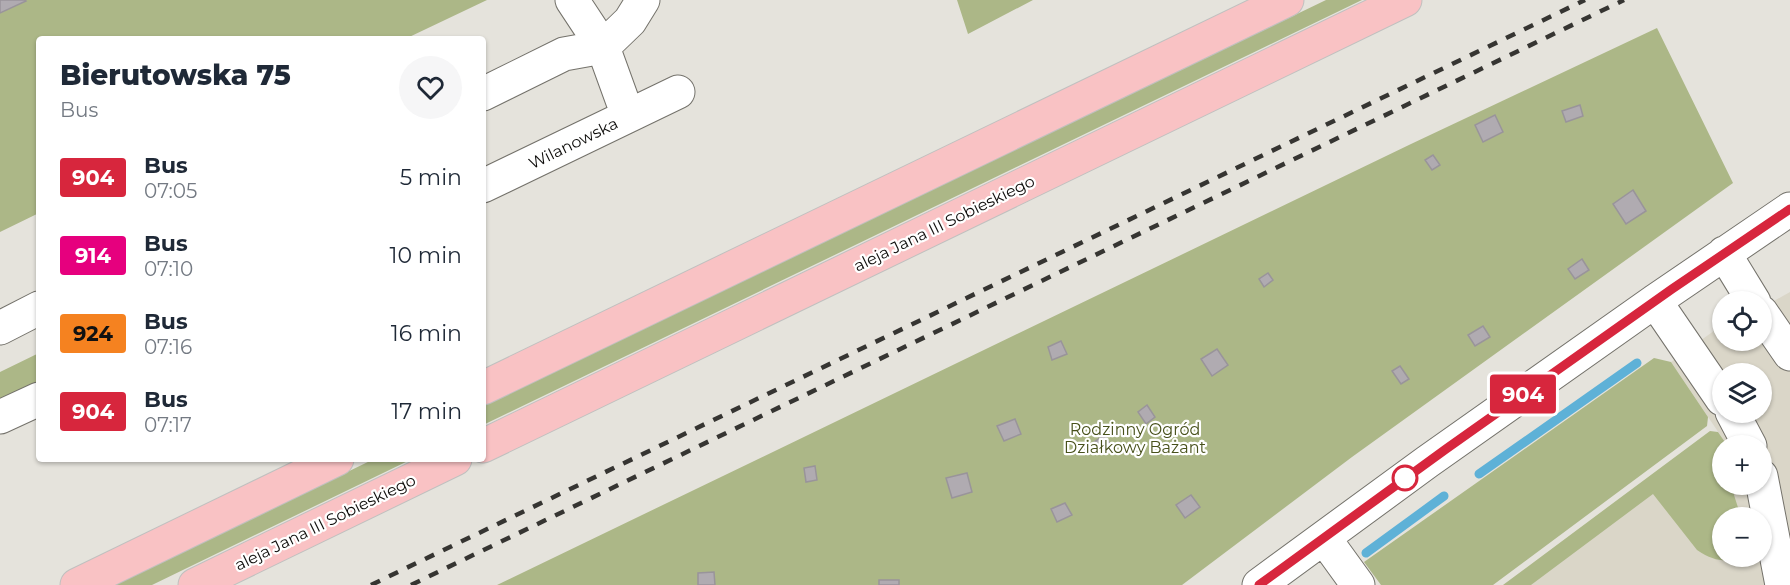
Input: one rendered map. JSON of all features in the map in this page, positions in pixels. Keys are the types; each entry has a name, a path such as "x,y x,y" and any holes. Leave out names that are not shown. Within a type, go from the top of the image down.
{"main road":[{"path":"486,387 1287,0"},
{"name":"aleja Jana III Sobieskiego","path":"486,445 1404,0"},
{"path":"77,585 331,462"},
{"name":"aleja Jana III Sobieskiego","path":"195,585 449,462"}],"street":[{"name":"Wilanowska","path":"486,185 628,116 603,47 572,0"},
{"path":"486,93 564,54 603,47 630,21 643,0"},
{"path":"628,116 678,92"},
{"path":"1259,585 1427,462 1790,209"},
{"path":"1724,253 1747,291"},
{"path":"1655,301 1712,384"},
{"path":"0,328 36,310"},
{"path":"1772,328 1790,354"},
{"path":"0,417 36,400"},
{"path":"1765,495 1782,585"},
{"path":"1324,538 1358,585"}],"shaded area":[{"path":"1790,292 1790,585 1503,585 1695,443 1712,469 1712,495 1772,495 1772,435 1720,435 1712,423 1772,423 1772,363 1712,363 1712,423 1671,362 1712,332 1712,351 1772,351 1772,302"}],"green space":[{"path":"0,0 487,0 411,36 36,36 36,214 0,232"},
{"path":"957,0 1033,0 968,34"},
{"path":"1326,0 1362,0 486,424 486,405"},
{"name":"Rodzinny Ogród Działkowy Bażant","path":"1657,28 1733,183 1352,457 1182,585 497,585 1411,144"},
{"path":"36,354 36,383 0,400 0,372"},
{"path":"1654,358 1671,362 1708,417 1707,426 1493,585 1381,585 1364,562"},
{"path":"1710,431 1718,432 1720,435 1712,435 1712,495 1734,495 1738,507 1712,507 1712,558 1697,550 1653,494 1531,585 1503,585"},
{"path":"368,462 406,462 152,585 115,585"}],"building":[{"path":"0,0 25,0 26,1 0,13"},
{"path":"1580,105 1583,116 1566,122 1562,111"},
{"path":"1495,115 1503,132 1483,142 1475,125"},
{"path":"1433,155 1440,165 1432,170 1425,160"},
{"path":"1633,190 1646,211 1626,224 1613,204"},
{"path":"1582,259 1589,270 1575,279 1568,269"},
{"path":"1268,273 1273,280 1264,287 1259,279"},
{"path":"1483,326 1490,337 1475,346 1468,335"},
{"path":"1061,341 1067,354 1052,360 1048,347"},
{"path":"1217,349 1228,365 1212,376 1201,359"},
{"path":"1400,366 1409,379 1401,384 1392,371"},
{"path":"1147,405 1155,417 1146,424 1138,412"},
{"path":"1015,419 1021,434 1004,441 997,426"},
{"path":"1104,435 1110,444 1099,451 1093,443"},
{"path":"815,466 817,480 806,482 804,468"},
{"path":"967,473 972,492 952,498 946,478"},
{"path":"1191,495 1200,507 1185,518 1176,505"},
{"path":"1065,503 1072,515 1057,522 1051,509"},
{"path":"714,572 715,585 698,585 698,573"},
{"path":"879,580 899,580 899,585 879,585"}],"waterway":[{"path":"1479,474 1637,363"},
{"path":"1366,553 1444,496"}],"railway":[{"path":"371,585 1585,0"},
{"path":"411,585 1624,0"}],"bus line":[{"name":"904","path":"1259,585 1446,449 1672,289 1790,209"}]}
